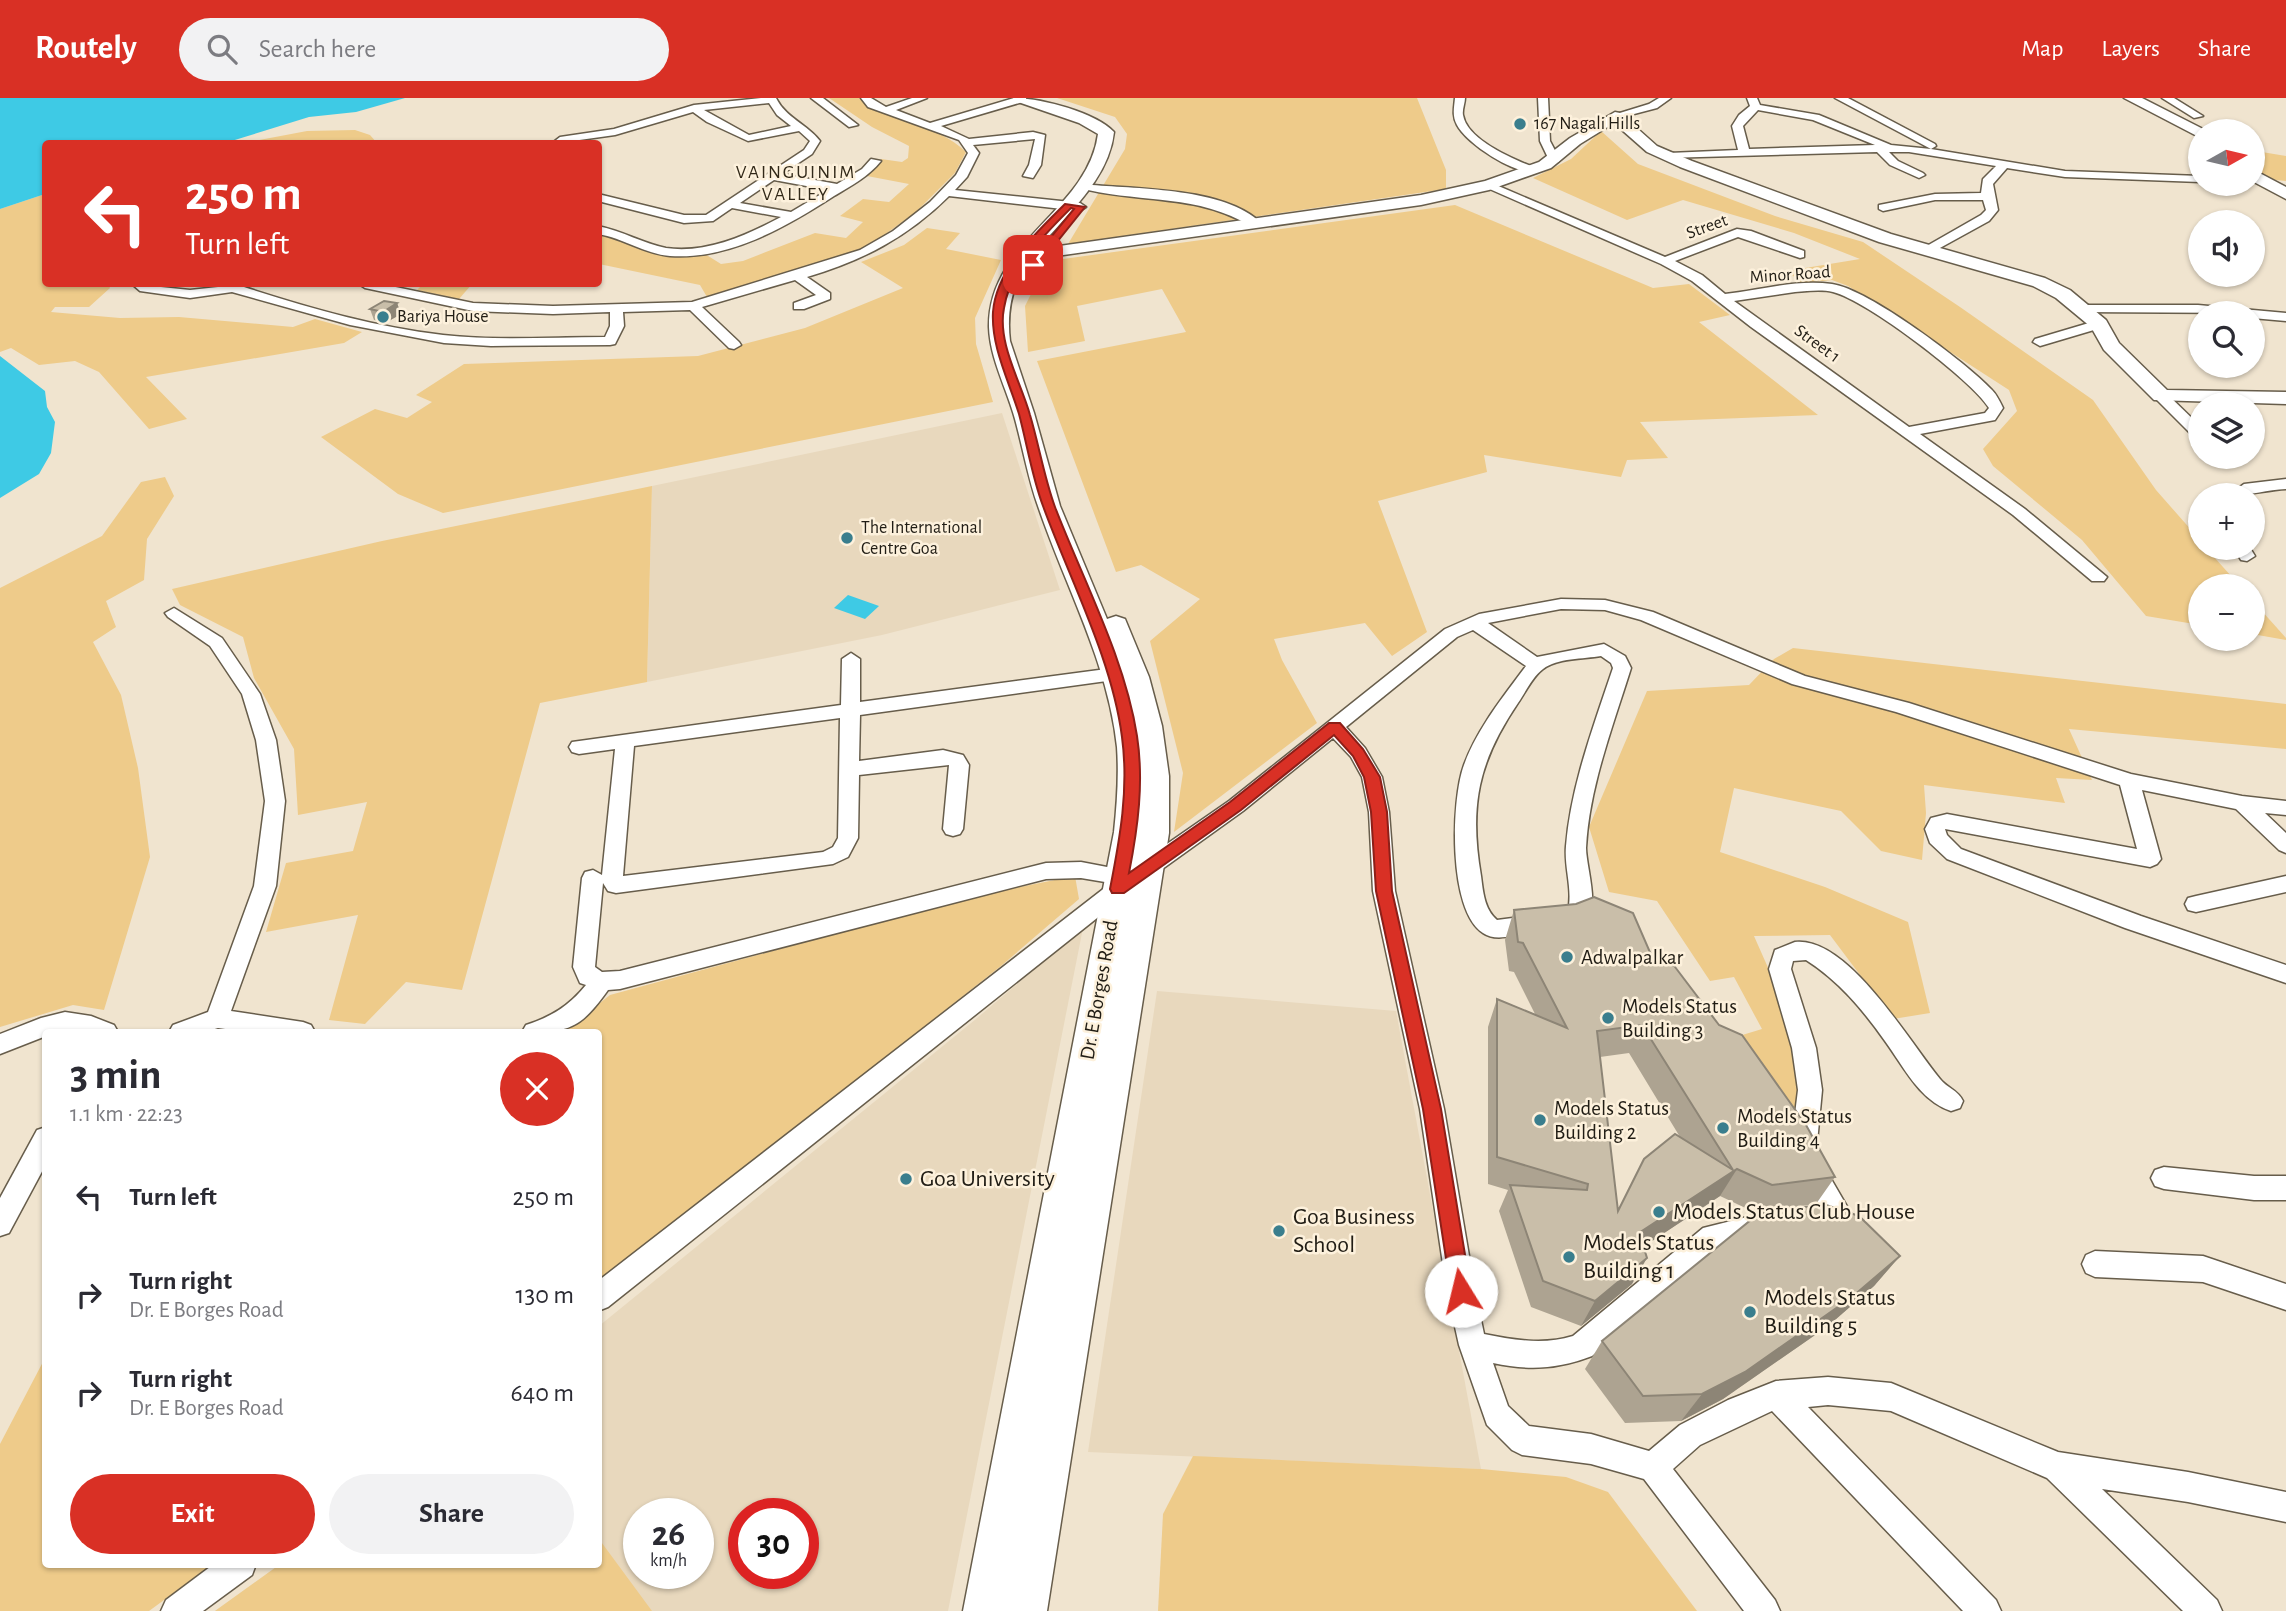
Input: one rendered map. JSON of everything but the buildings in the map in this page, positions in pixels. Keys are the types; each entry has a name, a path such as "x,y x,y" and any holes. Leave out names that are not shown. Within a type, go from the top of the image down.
{"main road":[{"name":"Dr. E Borges Road","path":"1021,98 1084,120 1105,132 1106,147 1080,200 1041,233 1010,275 998,309 999,337 1024,413 1048,503 1114,674 1129,735 1133,785 1129,878 1024,1611"},
{"name":"Dr. E Borges Road","path":"986,1611 1129,878 1154,833 1157,785 1152,734 1136,671 1064,493 1045,416 1018,337 1014,309 1025,276 1117,147 1121,137 1119,131 1095,117 1039,98"},
{"path":"2131,98 2188,120"},
{"path":"1042,253 1421,200 1489,185 1554,160 1575,141 1615,116 1652,149 1669,156 1803,209 2039,282 2063,294 2099,324 2110,346 2161,396 2286,398"},
{"path":"2265,183 2286,194"}],"street":[{"path":"698,108 715,98"},
{"path":"816,98 853,125"},
{"path":"866,98 872,105 969,142 1033,135 1041,137 1035,165 1029,176"},
{"path":"886,110 922,98"},
{"path":"930,126 1021,98"},
{"path":"1460,98 1458,114 1463,126 1474,138 1507,161 1532,170"},
{"path":"1543,98 1545,141 1554,160"},
{"path":"1615,116 1653,106 1666,98"},
{"path":"1840,98 1919,142 1949,153"},
{"path":"2167,98 2193,119"},
{"path":"562,140 615,132 698,108 771,99 776,112 797,128 810,133 815,142 808,152 709,218 684,219 602,198"},
{"path":"1745,152 1737,135 1737,125 1754,103 1826,121 1885,149 1894,163 1919,175"},
{"path":"698,108 711,120 748,138 797,128"},
{"path":"378,287 473,307 553,310 693,306 798,276 864,253 913,222 961,177 974,153 969,142"},
{"path":"1669,156 1885,149 1949,153 2005,164 2095,176 2188,179"},
{"path":"602,231 660,250 707,251 733,245 838,188 866,171 874,161"},
{"path":"1929,250 1985,218 1992,210 1985,189 1986,180 2005,164"},
{"path":"772,176 838,188"},
{"name":"Street 1","path":"1489,185 1665,261 1697,278 1905,432 2019,512 2098,576"},
{"path":"946,192 1080,200 1155,194 1227,208 1255,223"},
{"path":"1882,207 1936,197 1987,196"},
{"path":"602,211 618,202"},
{"path":"729,204 792,215"},
{"name":"Street","path":"1665,261 1737,233 1800,254"},
{"path":"798,276 825,296 799,306"},
{"path":"140,287 190,294 231,287"},
{"path":"240,287 310,313 423,336 505,341 610,341 617,326 616,308"},
{"name":"Minor Road","path":"1723,298 1825,287 1849,292 1928,345 1988,394 1996,408 1990,417 1905,432"},
{"path":"356,322 405,293"},
{"path":"693,306 734,345"},
{"path":"2084,309 2199,309 2286,317"},
{"path":"2040,342 2099,324"},
{"path":"2161,396 2188,423"},
{"path":"2265,486 2286,484"},
{"path":"602,1295 1129,878 1236,806 1451,633 1485,618 1562,604 1616,608 1647,615 1799,680 1902,707 2129,781 2242,803 2277,807 2286,824"},
{"path":"174,613 216,642 251,694 266,740 275,801 265,886 217,1018"},
{"path":"1475,623 1535,665"},
{"path":"1604,650 1619,660 1622,668 1594,755 1578,834 1576,850 1581,906 1578,916 1567,920 1493,929 1484,924 1478,914 1466,854 1465,793 1474,761 1495,720 1535,665 1548,659 1604,650"},
{"path":"625,741 612,880 617,886 826,859 841,852 848,838 851,659"},
{"path":"579,747 1114,674"},
{"path":"1335,726 1358,753 1372,777 1379,812 1384,891 1432,1109 1461,1291 1473,1345 1497,1415 1522,1440 1591,1449 1653,1467 1765,1611"},
{"path":"849,769 943,757 956,760 959,765 953,829"},
{"path":"2129,781 2150,859 1947,821 1938,823 1935,829 1937,838 1954,854 2133,922 2286,974"},
{"path":"2242,803 2286,845"},
{"path":"593,878 584,967 588,977 602,981 620,980 1046,871 1081,870 1129,878"},
{"path":"2196,904 2286,884"},
{"path":"1473,1345 1511,1354 1549,1357 1565,1354 1582,1346 1713,1237 1759,1224 1793,1223 1839,1215 1803,1154 1810,1090 1804,1048 1780,969 1783,956 1795,950 1812,952 1843,975 1934,1090 1951,1101"},
{"path":"542,1029 562,1021 584,1007 602,981"},
{"path":"189,1029 217,1018 285,1029"},
{"path":"0,1044 55,1023 73,1020 87,1022 100,1029"},
{"path":"0,1224 42,1145"},
{"path":"2164,1178 2254,1188 2286,1188"},
{"path":"2095,1264 2203,1269 2286,1297"},
{"path":"1653,1467 1690,1435 1738,1410 1776,1395 1828,1391 1891,1397 2058,1467 2188,1487 2286,1507"},
{"path":"1776,1395 1985,1611"},
{"path":"2058,1467 2206,1611"},
{"path":"177,1611 236,1568"}],"shaded area":[{"path":"829,98 859,98 885,113 942,135 966,152 955,173 916,212 869,246 779,278 707,297 700,285 602,265 602,235 668,254 705,254 721,264 743,261 815,233 846,238 863,222 840,216 863,199 889,202 909,184 867,176 881,159 902,162 908,158 909,146 872,127"},
{"path":"1057,98 1417,98 1446,170 1446,189 1068,244 1125,149 1127,134 1115,117"},
{"path":"355,130 370,135 374,140 260,140 307,131"},
{"path":"1601,131 1638,164 1775,216 1863,242 2093,400 2156,490 2188,526 2188,560 2217,560 2229,574 2188,574 2188,623 2146,616 2082,540 1993,466 1983,449 2017,411 2009,390 1848,286 1832,280 1802,283 1787,271 1860,259 1794,233 1683,200 1627,220 1533,178 1571,159"},
{"path":"2265,152 2286,156 2286,181 2266,179"},
{"path":"42,195 42,287 110,288 89,307 55,307 51,312 120,318 179,317 293,327 315,319 362,332 344,343 146,377 187,419 149,429 99,372 75,361 39,365 11,348 0,352 0,209"},
{"path":"1455,205 1653,288 1689,284 1730,315 1699,322 1818,415 1640,422 1668,458 1627,460 1621,477 1484,455 1487,472 1378,501 1427,632 1392,656 1365,623 1274,639 1282,660 1317,723 1174,832 1183,773 1150,641 1200,599 1141,565 1116,572 1037,361 1186,332 1162,289 1077,306 1085,341 1028,352 1025,306 1045,266 1063,259"},
{"path":"927,228 960,233 946,249 1001,260 975,318 976,344 993,402 443,513 398,494 321,437 375,409 407,418 432,402 416,395 464,364 698,356 805,328 903,288 861,262 904,245"},
{"path":"420,287 469,287 459,299 417,290"},
{"name":"The International Centre Goa","path":"1002,413 1060,590 882,635 647,682 652,486"},
{"path":"165,477 174,496 147,539 144,580 106,601 116,627 93,642 121,695 138,768 150,857 104,1010 73,1005 0,1027 0,588 102,536 141,482"},
{"path":"652,486 647,682 540,703 462,990 406,982 365,1024 329,1020 358,915 266,932 286,863 353,851 367,802 298,815 294,749 254,678 243,637 180,605 172,589 382,541"},
{"path":"2265,615 2286,638 2265,636"},
{"path":"1793,648 2286,704 2286,749 2069,729 2092,780 2056,778 2065,803 1924,785 1926,813 1922,860 1881,851 1841,811 1734,788 1720,852 1825,887 1908,922 1930,1013 1893,1019 1830,935 1754,936 1789,1015 1804,1088 1783,1143 1716,1043 1762,1029 1734,977 1710,981 1657,901 1609,892 1589,827 1647,691 1749,685 1774,659"},
{"path":"1075,876 1079,899 1001,966 602,1282 602,1029 567,1029 610,995 975,896"},
{"name":"Goa University","path":"1083,928 948,1611 215,1611 275,1568 602,1568 602,1324 976,1019"},
{"name":"Goa Business School","path":"1157,991 1396,1011 1481,1469 1088,1452"},
{"path":"42,1364 42,1568 208,1568 149,1611 0,1611 0,1444"},
{"path":"1193,1456 1481,1469 1566,1477 1608,1492 1697,1611 1158,1611 1163,1514"},
{"path":"602,1543 623,1572 623,1589 636,1589 652,1611 215,1611 275,1568 602,1568"}],"water":[{"path":"0,98 405,98 356,112 309,117 235,140 42,140 42,195 0,209"},
{"path":"0,356 45,391 47,407 55,422 51,453 39,474 0,498"},
{"path":"848,595 879,606 865,619 834,608"}],"place":[{"name":"167 Nagali Hills","path":"1520,124"},
{"name":"Bariya House","path":"383,317"},
{"name":"The International Centre Goa","path":"847,538"},
{"name":"Adwalpalkar","path":"1567,957"},
{"name":"Models Status Building 3","path":"1608,1018"},
{"name":"Models Status Building 2","path":"1540,1120"},
{"name":"Models Status Building 4","path":"1723,1128"},
{"name":"Goa University","path":"906,1179"},
{"name":"Models Status Club House","path":"1659,1212"},
{"name":"Goa Business School","path":"1279,1231"},
{"name":"Models Status Building 1","path":"1569,1257"},
{"name":"Models Status Building 5","path":"1750,1312"}],"district":[{"name":"VAINGUINIM VALLEY","path":"796,183"}],"route":[{"path":"1033,265 1080,207 1069,206 1041,233 1010,275 998,309 999,337 1024,413 1048,503 1114,674 1129,735 1133,785 1129,832 1118,889 1236,806 1335,726 1358,753 1372,777 1379,812 1384,891 1432,1109 1461,1291"}]}
